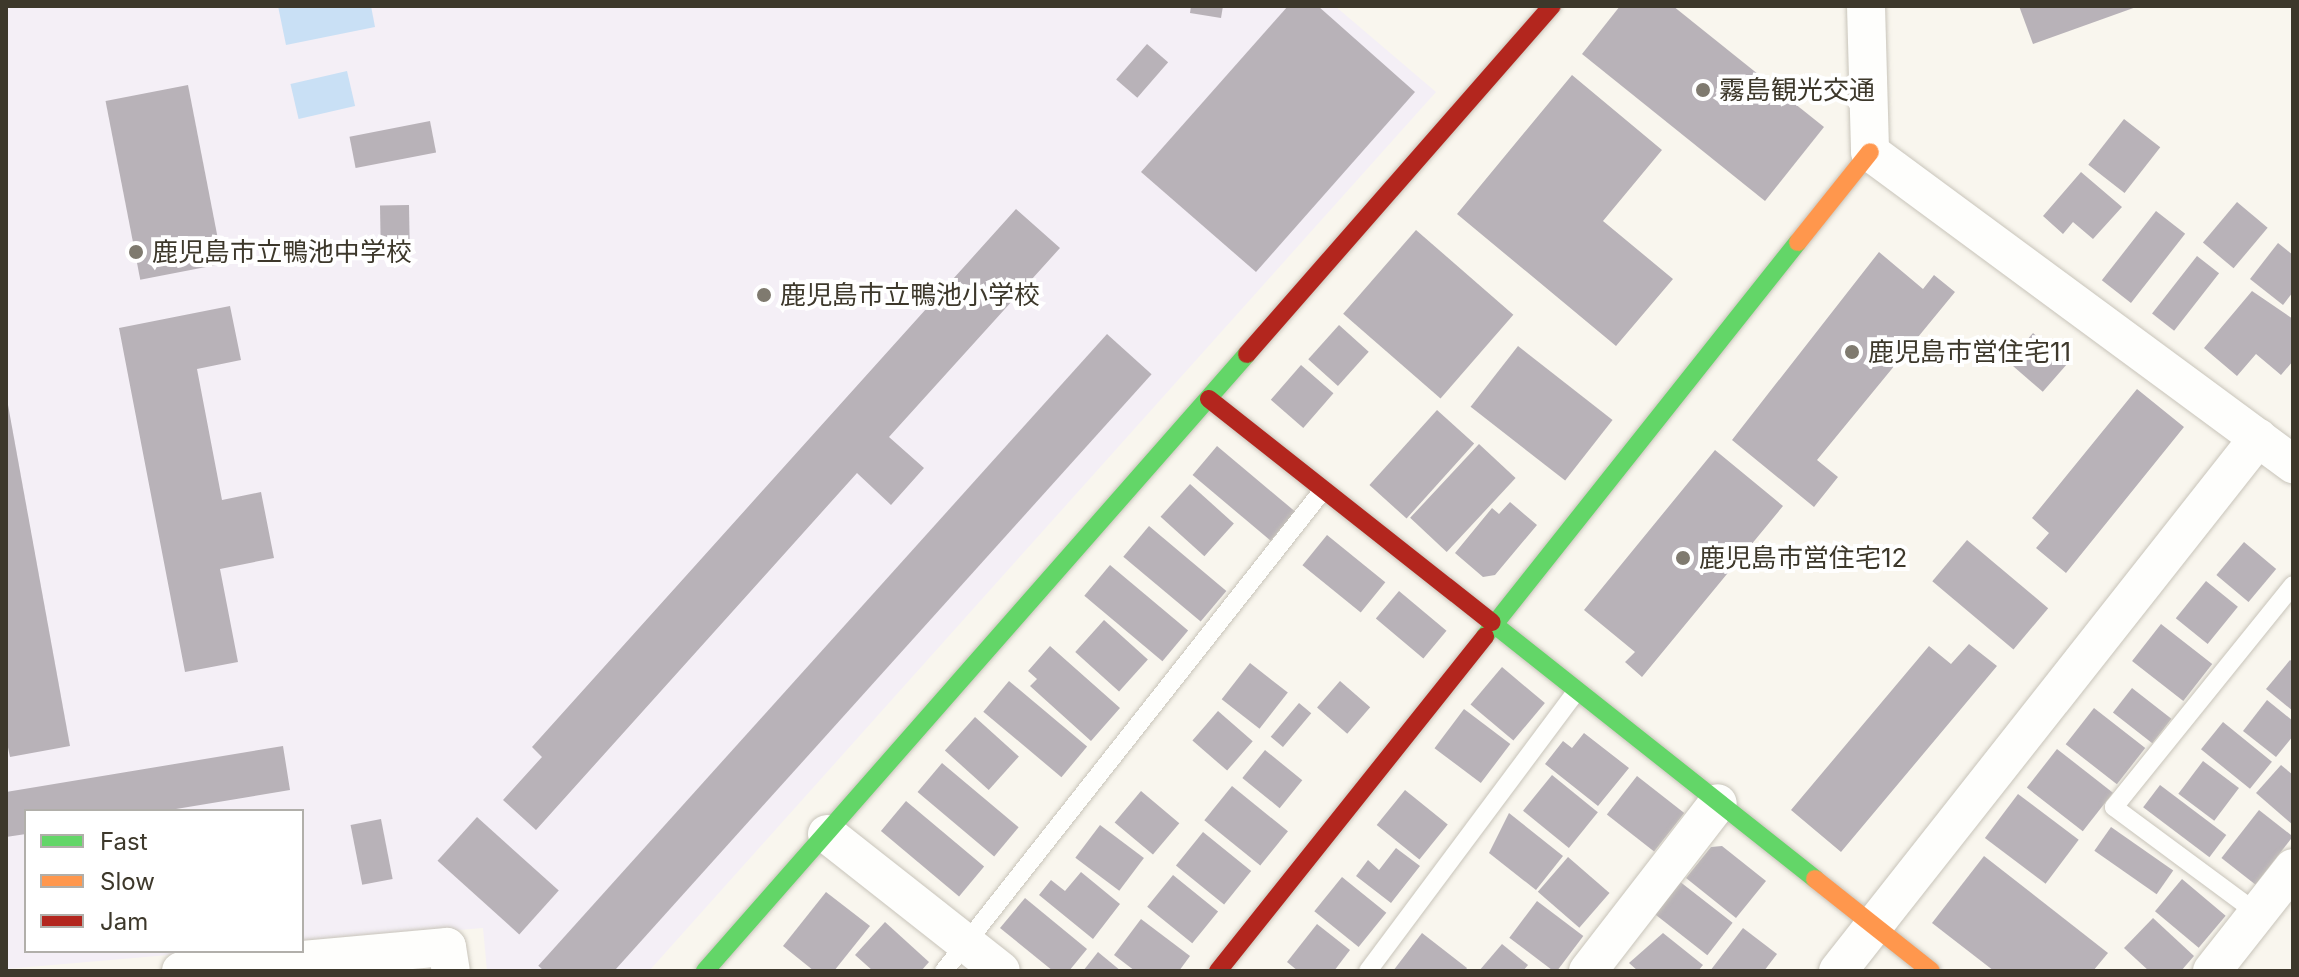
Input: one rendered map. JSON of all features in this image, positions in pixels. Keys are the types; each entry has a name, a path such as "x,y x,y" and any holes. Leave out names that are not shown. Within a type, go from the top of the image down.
{"street":[{"path":"705,971 1552,6"},
{"path":"1218,971 1870,152 1866,6"},
{"path":"1870,152 2293,464"},
{"path":"1209,399 1931,971"},
{"path":"1838,971 2258,438"},
{"path":"1588,971 1718,803"},
{"path":"827,834 955,957 1001,971"},
{"path":"2212,971 2293,868"},
{"path":"181,971 447,947 451,971"}],"lane":[{"path":"955,957 1323,490"},
{"path":"2257,913 2114,807 2293,585"},
{"path":"1368,971 1577,691"}],"shaded area":[{"name":"鹿児島市立鴨池小学校","path":"6,6 1335,6 1436,92 649,971 487,971 483,928 304,943 304,809 24,809 24,953 192,953 6,969"}],"water":[{"path":"278,6 371,6 375,27 286,45"},
{"path":"347,71 355,106 299,119 290,84"}],"building":[{"path":"1191,6 1223,6 1221,18 1190,13"},
{"path":"1288,6 1318,6 1415,92 1256,272 1141,172"},
{"name":"霧島観光交通","path":"1620,6 1673,6 1824,127 1765,201 1582,54"},
{"path":"2019,6 2139,6 2033,44"},
{"path":"1147,44 1168,62 1137,98 1116,79"},
{"path":"1572,75 1662,150 1603,221 1673,279 1616,346 1457,214"},
{"path":"188,85 223,264 140,280 106,101"},
{"path":"2124,119 2160,147 2125,193 2088,165"},
{"path":"430,121 436,152 356,168 350,137"},
{"path":"2081,172 2122,207 2093,239 2073,222 2063,234 2043,216"},
{"path":"2237,202 2268,228 2234,268 2203,243"},
{"path":"409,205 410,255 381,255 380,206"},
{"path":"1016,209 1060,248 889,437 924,468 891,505 857,473 536,830 503,800 542,757 532,747"},
{"path":"2156,211 2185,234 2131,303 2102,280"},
{"path":"1416,230 1513,315 1441,398 1343,314"},
{"path":"2278,243 2293,255 2293,292 2283,305 2250,279"},
{"name":"鹿児島市営住宅11","path":"1879,252 1923,289 1934,275 1955,292 1817,460 1838,477 1814,507 1732,440"},
{"path":"2197,256 2219,273 2174,331 2152,314"},
{"path":"2252,291 2293,319 2293,361 2281,375 2256,354 2237,376 2204,348"},
{"path":"230,306 241,360 197,369 222,500 261,492 274,558 220,569 238,662 185,672 119,328"},
{"path":"1339,325 1369,352 1338,386 1308,359"},
{"path":"2033,333 2068,363 2043,392 2008,362"},
{"path":"1107,334 1152,374 614,971 544,971 538,966"},
{"path":"1518,346 1613,420 1565,481 1471,407"},
{"path":"1301,365 1333,393 1303,428 1271,400"},
{"path":"2137,389 2184,427 2066,573 2036,548 2049,533 2032,518"},
{"path":"8,405 70,746 10,757 6,738"},
{"path":"1437,410 1474,443 1407,519 1369,485"},
{"path":"1479,444 1516,478 1447,552 1410,518"},
{"path":"1217,446 1295,512 1271,541 1193,475"},
{"name":"鹿児島市営住宅12","path":"1715,450 1783,506 1642,677 1625,662 1635,652 1584,610"},
{"path":"1190,484 1234,523 1204,556 1161,517"},
{"path":"1510,502 1537,525 1495,575 1483,577 1455,553 1492,508 1499,514"},
{"path":"1149,526 1226,591 1201,622 1123,557"},
{"path":"1327,535 1385,582 1361,613 1302,565"},
{"path":"1967,540 2048,608 2013,650 1932,581"},
{"path":"2244,542 2276,569 2249,602 2216,575"},
{"path":"1110,565 1188,631 1162,661 1084,596"},
{"path":"2206,581 2238,607 2208,644 2176,618"},
{"path":"1399,591 1446,631 1423,658 1376,619"},
{"path":"1104,620 1148,659 1119,691 1075,652"},
{"path":"2161,624 2212,664 2183,701 2132,661"},
{"path":"1969,644 1997,666 1841,852 1791,810 1929,646 1951,664"},
{"path":"1050,646 1120,708 1091,741 1030,686 1037,679 1028,671"},
{"path":"2290,660 2293,662 2293,711 2266,689"},
{"path":"1250,663 1288,693 1260,729 1222,699"},
{"path":"1502,667 1545,703 1513,741 1471,705"},
{"path":"1009,681 1087,747 1061,777 983,712"},
{"path":"1340,681 1370,707 1347,734 1317,707"},
{"path":"2132,688 2171,719 2152,743 2113,712"},
{"path":"2267,700 2293,721 2293,736 2276,757 2243,731"},
{"path":"1299,703 1311,713 1283,747 1271,737"},
{"path":"2094,708 2145,748 2117,784 2066,744"},
{"path":"1464,709 1510,744 1481,783 1435,748"},
{"path":"1218,711 1253,741 1227,771 1192,740"},
{"path":"975,717 1019,756 989,790 945,750"},
{"path":"2223,722 2272,762 2250,789 2201,749"},
{"path":"1584,733 1629,768 1598,806 1545,764 1563,741 1572,748"},
{"path":"283,746 290,790 176,809 24,809 24,834 6,837 6,792"},
{"path":"2057,749 2113,793 2083,831 2027,788"},
{"path":"1265,750 1302,780 1280,808 1242,778"},
{"path":"2203,761 2239,788 2214,821 2178,794"},
{"path":"942,763 1019,827 994,856 918,792"},
{"path":"2281,765 2293,775 2293,825 2256,793"},
{"path":"1552,775 1598,812 1569,848 1523,811"},
{"path":"1637,776 1684,813 1654,852 1607,815"},
{"path":"2160,785 2226,835 2209,857 2143,807"},
{"path":"1232,786 1288,831 1260,866 1204,820"},
{"path":"1405,790 1448,825 1419,860 1377,825"},
{"path":"1141,791 1179,823 1153,855 1115,822"},
{"path":"2018,794 2079,840 2046,884 1985,838"},
{"path":"906,801 984,867 959,896 881,831"},
{"path":"2259,810 2293,836 2255,885 2221,858"},
{"path":"1509,813 1563,856 1536,890 1489,853"},
{"path":"477,817 559,891 519,934 438,861"},
{"path":"381,819 393,879 362,885 351,825"},
{"path":"1100,825 1144,858 1119,891 1075,858"},
{"path":"2111,827 2173,871 2157,894 2094,851"},
{"path":"1203,832 1251,871 1224,904 1176,865"},
{"path":"1722,846 1766,881 1736,918 1686,878 1711,847"},
{"path":"1396,848 1420,866 1391,903 1356,876 1368,860 1379,870"},
{"path":"1984,856 2108,953 2093,971 1994,971 1932,923"},
{"path":"1568,857 1610,893 1579,928 1538,892"},
{"path":"1081,872 1120,904 1093,939 1039,895 1051,880 1065,891"},
{"path":"1173,875 1218,912 1192,943 1147,907"},
{"path":"1342,877 1386,913 1359,947 1314,911"},
{"path":"2182,879 2226,916 2199,948 2155,911"},
{"path":"1679,881 1733,923 1707,955 1654,913"},
{"path":"826,892 870,926 834,971 814,971 783,946"},
{"path":"1025,898 1087,949 1069,971 1053,971 1000,928"},
{"path":"1537,901 1583,936 1557,971 1509,938"},
{"path":"2153,918 2194,956 2181,971 2149,971 2124,948"},
{"path":"1141,919 1190,956 1179,971 1135,971 1114,955"},
{"path":"885,922 929,962 921,971 873,971 855,955"},
{"path":"1317,924 1350,950 1334,971 1298,971 1287,962"},
{"path":"1743,928 1777,954 1764,971 1710,971"},
{"path":"1422,933 1467,968 1465,971 1393,971"},
{"path":"1663,933 1703,965 1698,971 1638,971 1629,963"},
{"path":"1502,944 1528,965 1523,971 1479,971"},
{"path":"1098,952 1121,971 1083,971"}],"traffic: fast":[{"path":"1485,636 1798,242"},
{"path":"705,971 1247,354"},
{"path":"1491,622 1815,879"}],"traffic: slow":[{"path":"1798,242 1870,152"},
{"path":"1815,879 1931,971"}],"traffic: jam":[{"path":"1247,354 1552,6"},
{"path":"1209,399 1491,622"},
{"path":"1218,971 1485,636"}],"place":[{"name":"霧島観光交通","path":"1703,90"},
{"name":"鹿児島市立鴨池中学校","path":"136,252"},
{"name":"鹿児島市立鴨池小学校","path":"764,295"},
{"name":"鹿児島市営住宅11","path":"1852,352"},
{"name":"鹿児島市営住宅12","path":"1683,558"}]}
